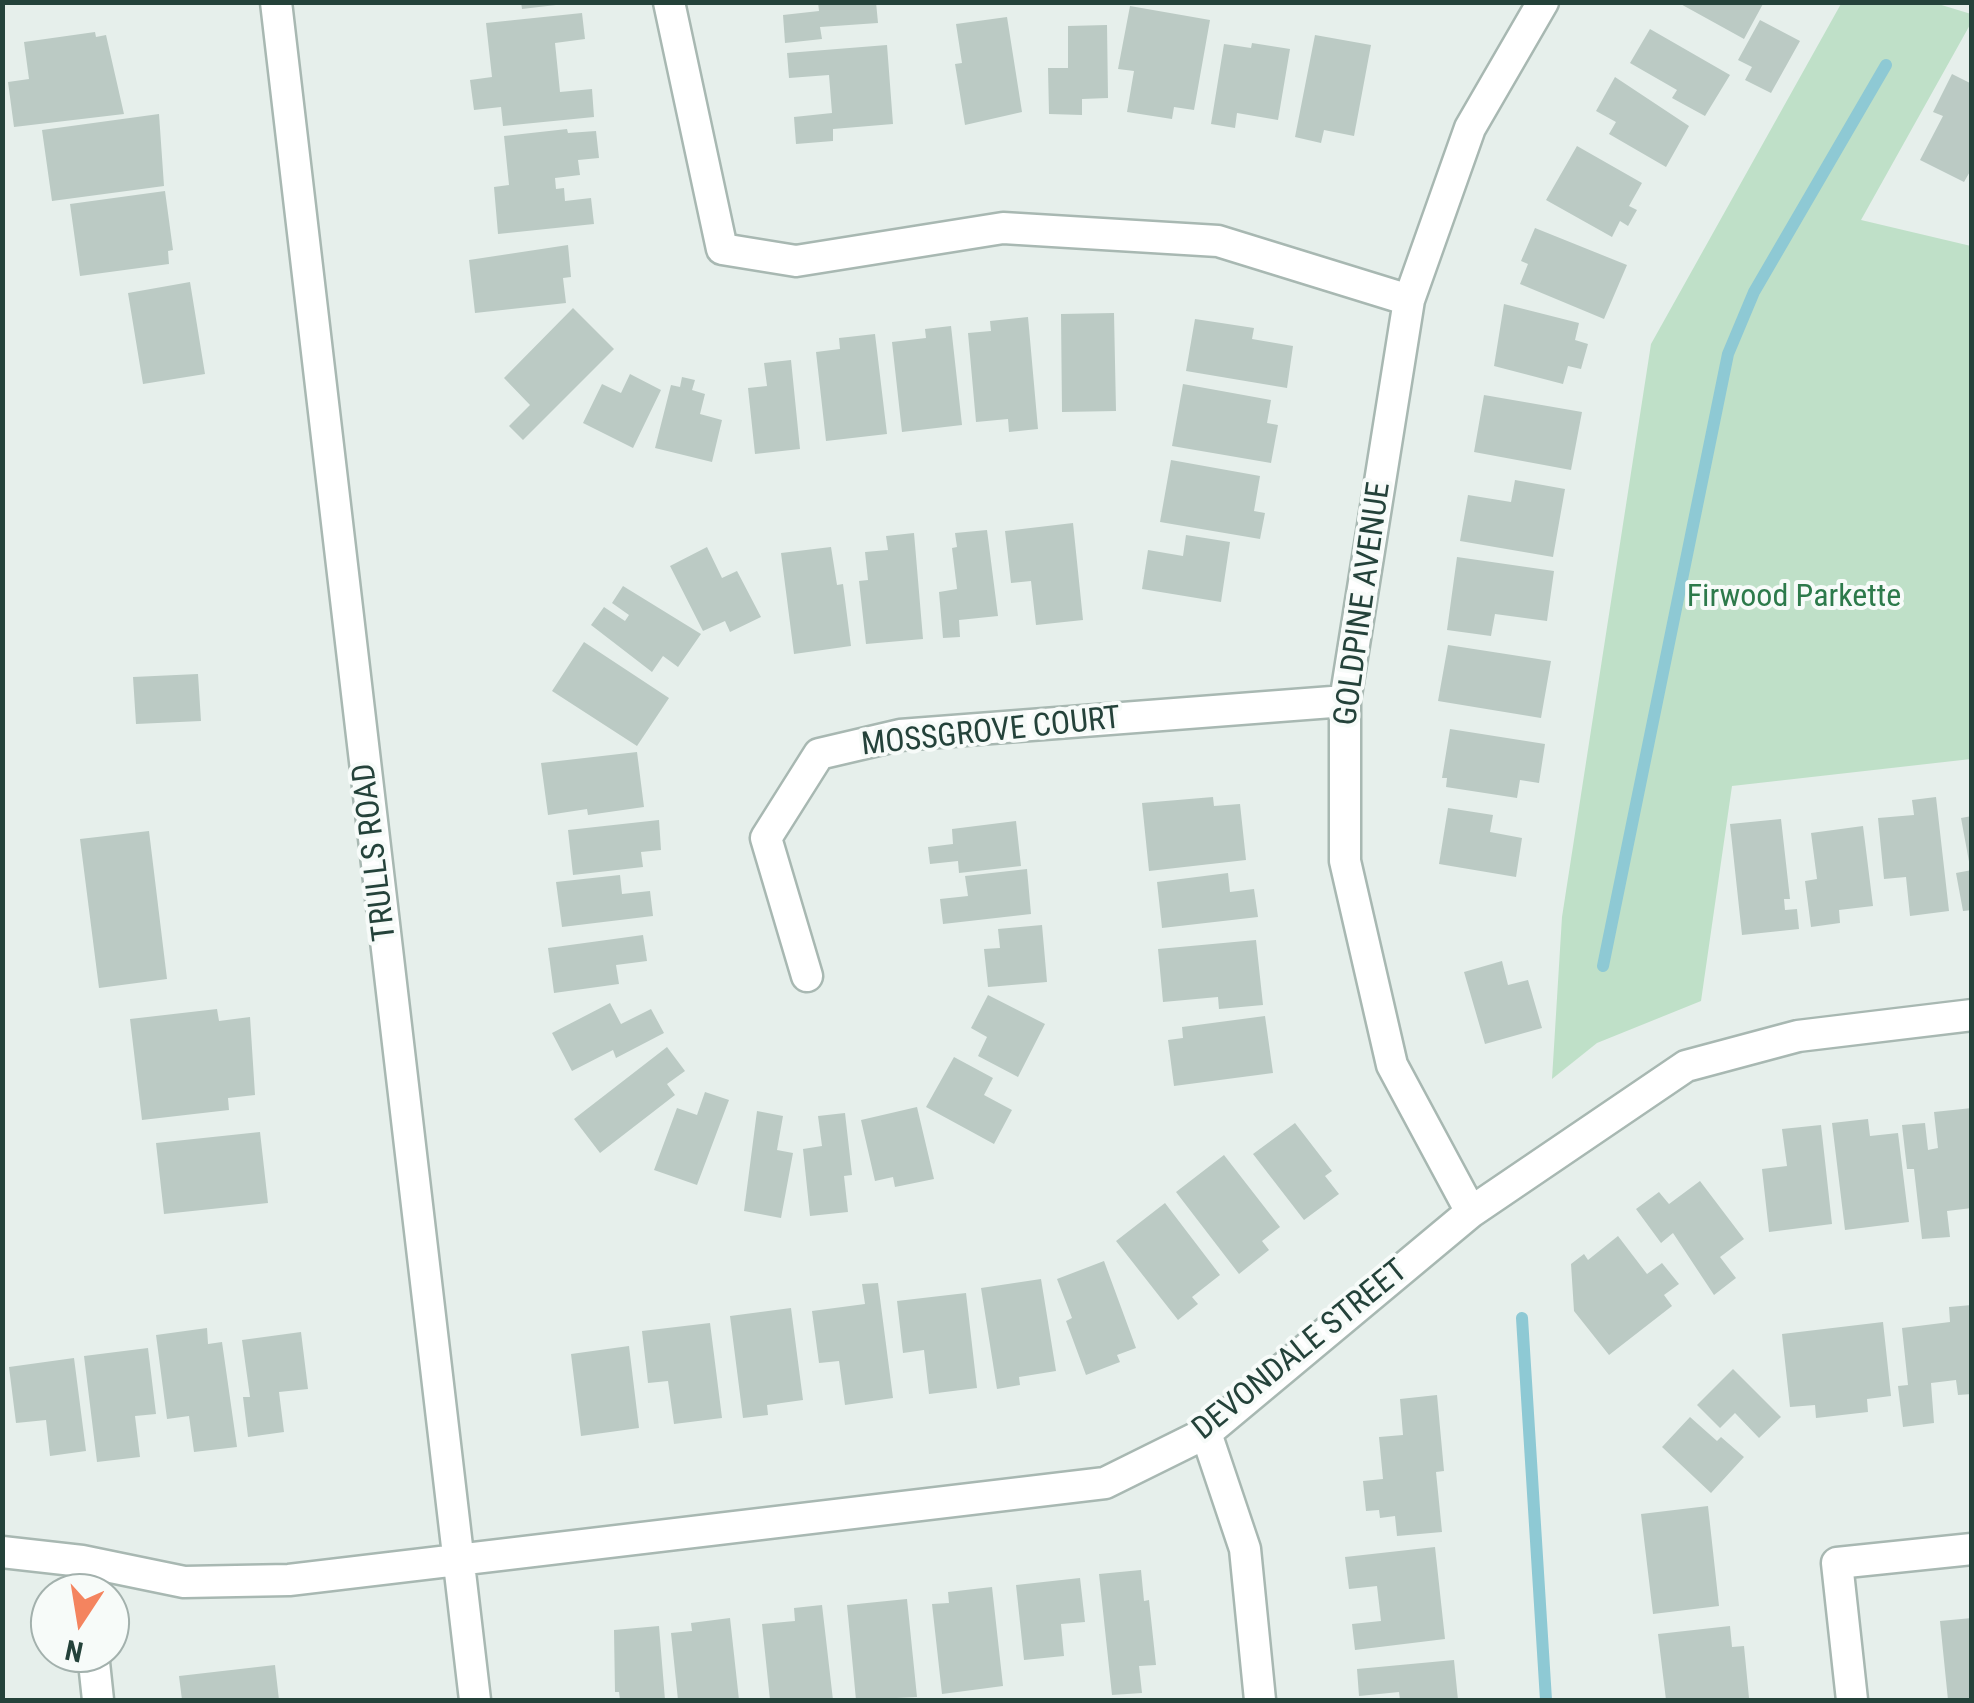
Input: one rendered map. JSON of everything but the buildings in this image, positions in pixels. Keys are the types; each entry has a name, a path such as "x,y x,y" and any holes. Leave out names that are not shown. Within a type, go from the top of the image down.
{"street":[{"name":"TRULLS ROAD","path":"276,2 475,1700"},
{"path":"669,2 722,250 796,261 1003,228 1218,241 1409,300"},
{"name":"GOLDPINE AVENUE","path":"1472,1212 1392,1065 1345,862 1345,701 1409,300 1470,128 1543,2"},
{"name":"MOSSGROVE COURT","path":"807,976 766,838 819,754 900,735 1345,701"},
{"name":"DEVONDALE STREET","path":"2,1552 82,1561 184,1582 289,1580 1105,1484 1206,1434 1472,1212 1686,1066 1798,1036 1972,1015"},
{"path":"1206,1434 1245,1550 1260,1700"},
{"path":"1852,1700 1837,1563 1972,1549"},
{"path":"82,1561 84,1573"},
{"path":"95,1673 98,1700"}],"green space":[{"name":"Firwood Parkette","path":"1842,2 1935,3 1971,14 1971,23 1861,220 1971,246 1971,759 1732,786 1701,1001 1597,1043 1552,1079 1562,917 1651,344"}],"waterway":[{"path":"1603,966 1728,354 1754,292 1886,65"},
{"path":"1522,1318 1546,1700"}]}
